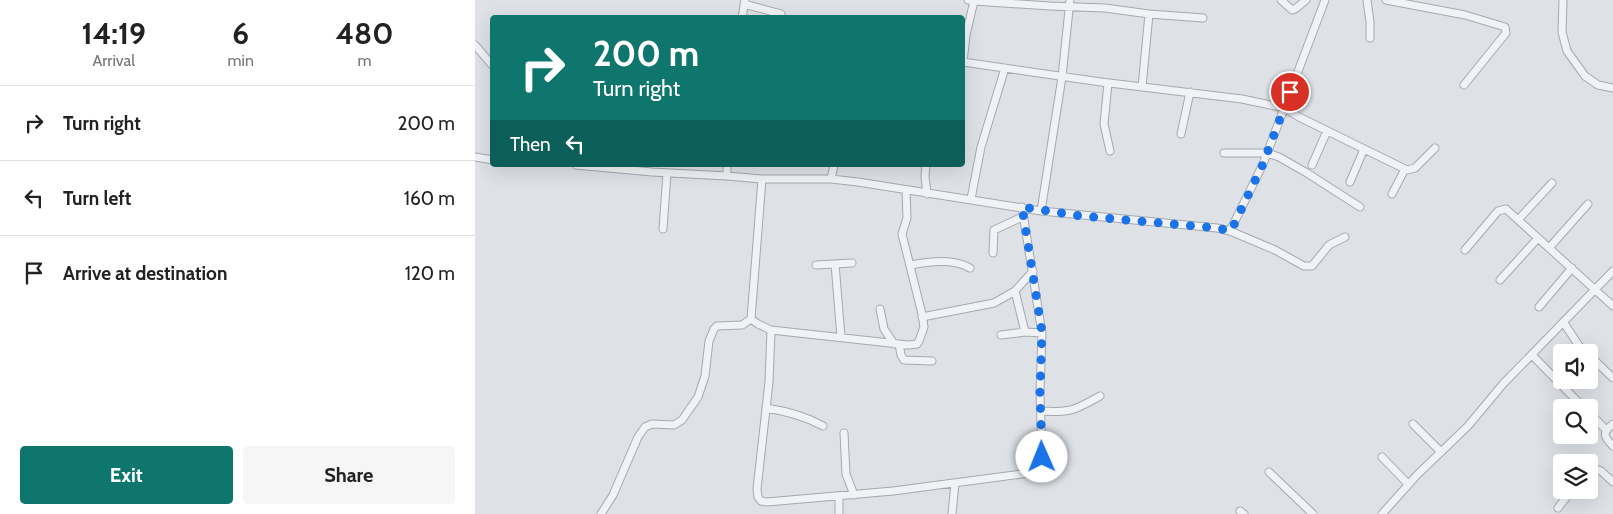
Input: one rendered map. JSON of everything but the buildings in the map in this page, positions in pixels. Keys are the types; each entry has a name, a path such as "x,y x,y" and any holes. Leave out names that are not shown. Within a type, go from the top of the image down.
{"street":[{"path":"965,44 971,0 1050,6 1069,3 1149,14 1203,18"},
{"path":"1281,0 1289,8 1295,9 1307,0"},
{"path":"1231,231 1267,153 1325,0"},
{"path":"1367,0 1371,22 1370,38"},
{"path":"1386,0 1465,15 1505,27 1506,33 1464,85"},
{"path":"1563,0 1562,32 1567,51 1585,76 1598,85 1613,88"},
{"path":"743,15 745,2 781,14"},
{"path":"1041,211 1062,77 1069,3"},
{"path":"1142,87 1149,14"},
{"path":"475,45 490,62"},
{"path":"965,62 1062,77 1242,99 1284,108 1405,169 1411,170 1415,168 1435,148"},
{"path":"971,199 981,147 1005,68"},
{"path":"1108,83 1104,124 1110,151"},
{"path":"1181,134 1190,92"},
{"path":"1312,164 1327,131"},
{"path":"1350,182 1364,149"},
{"path":"1224,153 1267,153 1279,157 1360,207"},
{"path":"475,157 490,160"},
{"path":"599,167 762,179 831,179 1041,211 1217,228 1231,231 1308,267 1329,245 1345,237"},
{"path":"727,167 727,176"},
{"path":"831,179 834,167"},
{"path":"926,167 927,194"},
{"path":"1392,194 1405,169"},
{"path":"663,229 667,173"},
{"path":"751,319 762,179"},
{"path":"1519,220 1552,183"},
{"path":"751,319 771,330 908,346 917,344 924,327 902,234 907,218 906,190"},
{"path":"1549,248 1588,204"},
{"path":"771,330 765,429 757,489 758,497 761,501 854,495 1030,473 1037,470 1041,464 1042,332 1022,207"},
{"path":"1465,250 1498,211 1506,209 1613,306"},
{"path":"993,252 994,230 1022,216"},
{"path":"1500,280 1538,238"},
{"path":"910,265 947,262 969,268"},
{"path":"815,264 852,263"},
{"path":"835,264 841,337"},
{"path":"1539,307 1572,268"},
{"path":"922,317 994,303 1015,291 1033,271"},
{"path":"1381,514 1468,426 1503,384 1613,271"},
{"path":"1015,291 1025,332"},
{"path":"880,309 885,329 897,344 904,360 932,361"},
{"path":"601,514 613,495 638,436 645,426 652,424 674,425 682,420 698,397 705,376 709,341 714,329 717,326 742,325 751,319"},
{"path":"1564,323 1578,344"},
{"path":"1001,335 1042,332"},
{"path":"1531,356 1575,399"},
{"path":"1598,364 1613,378"},
{"path":"1041,410 1058,412 1076,410 1100,396"},
{"path":"766,408 790,412 823,426"},
{"path":"1598,422 1606,430"},
{"path":"1413,424 1441,452"},
{"path":"1613,424 1606,430 1605,438 1613,446"},
{"path":"844,433 846,474 854,495"},
{"path":"1382,457 1409,484"},
{"path":"1598,469 1613,482"},
{"path":"1269,472 1313,514"},
{"path":"952,514 955,483"},
{"path":"839,496 839,514"},
{"path":"1558,508 1566,499"}],"route":[{"path":"1042,457 1040,392 1042,332 1022,207 1081,216 1217,228 1231,231 1263,164 1290,92"}]}
